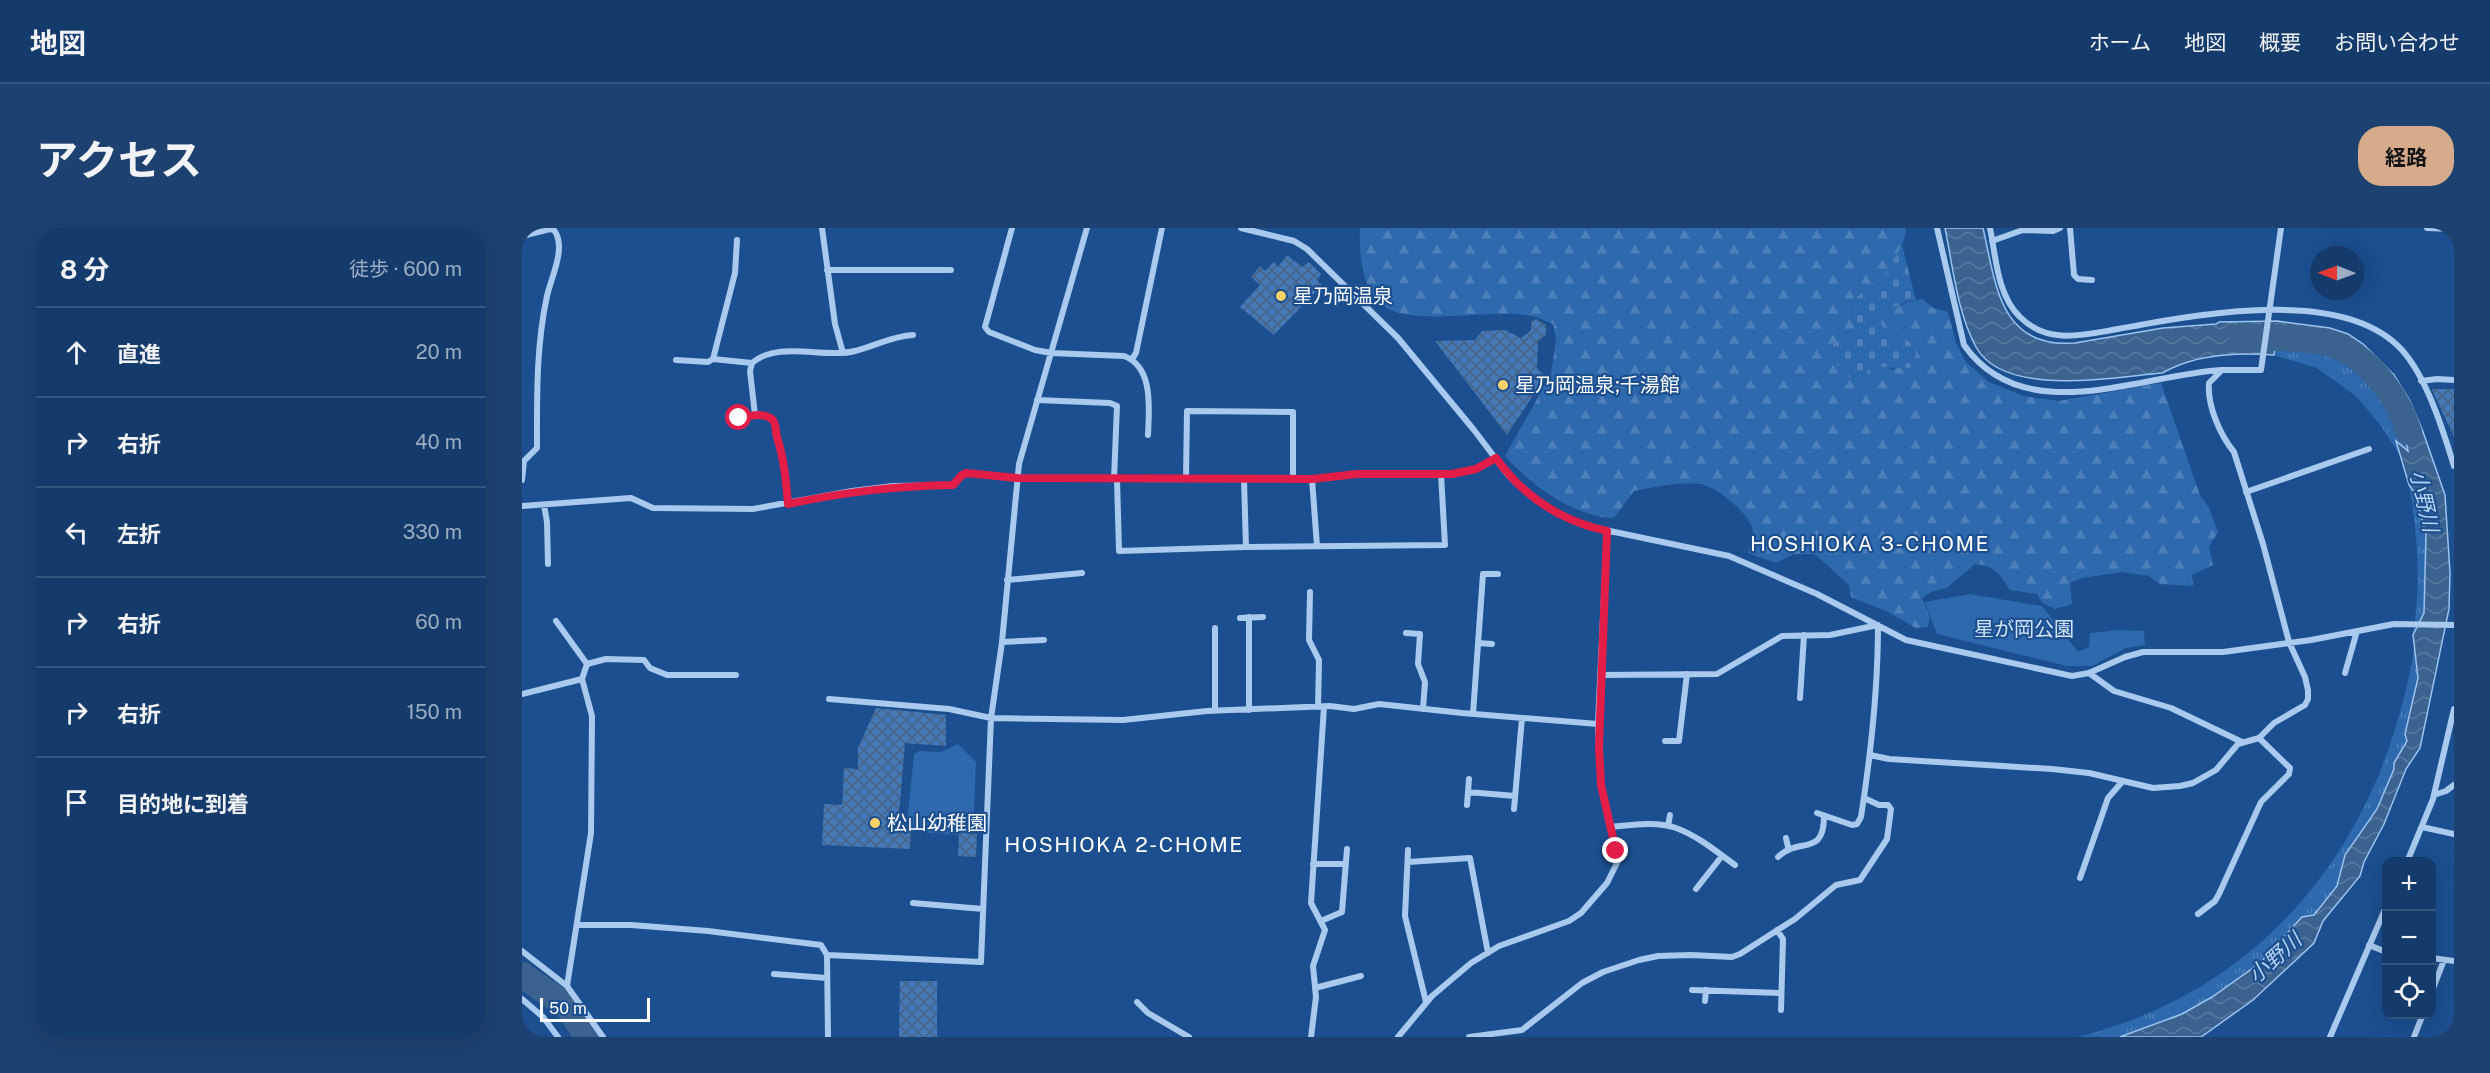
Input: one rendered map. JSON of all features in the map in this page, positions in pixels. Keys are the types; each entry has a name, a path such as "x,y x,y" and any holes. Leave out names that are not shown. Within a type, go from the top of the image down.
{"street":[{"path":"822,228 835,324 843,353"},
{"path":"1012,228 985,327 989,332 1035,350 1051,353 1124,356 1132,359 1147,386 1150,399 1148,435"},
{"path":"827,955 981,962 991,718 1002,642 1019,464 1086,228"},
{"path":"1132,359 1136,352 1162,228"},
{"path":"1241,228 1270,231 1294,241 1335,275 1398,338 1508,475 1540,503 1586,526 1677,543 1729,556 1817,594 1906,640 2072,676 2089,673 2143,652 2223,652 2408,623 2454,625"},
{"path":"1937,228 1964,345 1975,361 1989,373 2033,390 2059,393 2222,370 2261,370 2281,228"},
{"path":"1990,228 2002,288 2009,304 2019,316 2044,333 2071,337 2191,316 2270,314 2326,314 2345,317 2384,333 2403,351 2421,381 2446,438 2454,466"},
{"path":"1992,241 2023,230 2053,231 2060,228"},
{"path":"2070,228 2074,275 2078,279 2092,280"},
{"path":"2427,228 2454,229"},
{"path":"522,236 550,229 558,234 557,260 547,295 537,360 537,448 524,461 522,480"},
{"path":"713,359 735,273 737,240"},
{"path":"827,270 951,270"},
{"path":"755,415 750,371 752,363 762,355 855,352 896,337 913,334"},
{"path":"676,360 708,362 713,359 752,363"},
{"path":"1870,755 1889,759 2089,773 2153,788 2180,786 2193,783 2216,770 2242,742 2259,738 2274,723 2305,705 2308,699 2305,678 2289,642 2234,452 2225,441 2208,393 2209,383 2222,370"},
{"path":"2421,381 2454,380"},
{"path":"1036,400 1110,403 1117,406 1115,479 1119,551 1445,545 1441,474"},
{"path":"1186,479 1187,411 1293,412 1293,479"},
{"path":"739,418 755,415 771,418 775,424 782,448 788,504"},
{"path":"2246,492 2369,449"},
{"path":"522,506 624,498 637,499 653,508 753,509 893,486 953,485 966,473 1017,478 1312,479 1357,474 1441,474 1476,469 1496,458"},
{"path":"1312,479 1317,546"},
{"path":"1244,480 1246,547"},
{"path":"544,505 547,522 548,564"},
{"path":"1398,1037 1426,1002 1450,980 1488,953 1499,946 1551,930 1581,913 1616,869 1618,861 1601,785 1598,724 1607,531"},
{"path":"1007,580 1082,573"},
{"path":"1473,714 1483,574 1498,574"},
{"path":"1310,592 1309,640 1319,660 1321,707 1311,903 1325,930 1313,966 1315,988 1311,1037"},
{"path":"1249,617 1249,710"},
{"path":"1240,618 1263,617"},
{"path":"556,621 587,664"},
{"path":"1602,675 1718,674 1782,636 1830,635 1878,625"},
{"path":"1778,856 1788,847 1812,845 1819,840 1824,829 1821,815 1829,815 1845,824 1857,824 1861,817 1870,755 1878,625"},
{"path":"1215,628 1215,710"},
{"path":"2345,673 2357,631"},
{"path":"1406,633 1420,634 1418,664 1425,682 1423,709"},
{"path":"1800,698 1804,635"},
{"path":"1002,642 1044,640"},
{"path":"1478,643 1492,644"},
{"path":"587,664 606,659 644,660 658,673 667,675 736,675"},
{"path":"567,986 589,855 593,787 592,716 582,679 587,664"},
{"path":"2089,673 2114,690 2171,708 2242,742"},
{"path":"1665,741 1679,741 1688,674"},
{"path":"522,694 582,679"},
{"path":"829,699 949,709 991,718 1123,720 1215,710 1321,707 1354,709 1379,704 1598,724"},
{"path":"2409,857 2434,795 2454,709"},
{"path":"1514,809 1522,718"},
{"path":"2198,914 2219,894 2261,802 2289,774 2289,768 2259,738"},
{"path":"1467,805 1469,779"},
{"path":"2080,878 2108,798 2122,782"},
{"path":"2434,795 2454,785"},
{"path":"1468,792 1515,796"},
{"path":"1469,1037 1522,1030 1582,982 1603,972 1658,956 1732,957 1740,954 1795,919 1836,885 1847,880 1860,880 1887,839 1891,809 1888,805 1880,805 1864,798"},
{"path":"1668,826 1671,815"},
{"path":"1611,827 1638,825 1675,827 1735,865"},
{"path":"2422,827 2454,834"},
{"path":"1786,838 1788,847"},
{"path":"1321,921 1342,912 1347,849"},
{"path":"1408,850 1406,916 1426,1002"},
{"path":"1693,878 1699,886 1722,856"},
{"path":"1408,862 1470,858 1488,953"},
{"path":"1313,864 1346,864"},
{"path":"913,903 983,909"},
{"path":"2330,1037 2384,911"},
{"path":"578,925 631,925 708,931 821,945 827,955 828,1037"},
{"path":"1777,930 1783,939 1781,1010"},
{"path":"2369,945 2382,950"},
{"path":"522,951 567,986 603,1037"},
{"path":"2436,959 2454,961"},
{"path":"2436,981 2444,960"},
{"path":"774,974 827,978"},
{"path":"1315,988 1361,976"},
{"path":"1692,990 1781,993"},
{"path":"1706,990 1706,1001"},
{"path":"522,999 543,1017 558,1037"},
{"path":"1137,1002 1148,1012 1189,1037"},
{"path":"2414,1037 2420,1019"}],"green space":[{"path":"1360,228 1906,228 1900,250 1889,272 1876,285 1854,298 1851,319 1858,333 1833,344 1834,356 1842,369 1855,380 1864,378 1868,369 1879,366 1894,370 1899,335 1882,327 1878,317 1882,308 1923,299 1933,308 1948,312 1956,343 1966,362 1989,382 2024,396 2059,401 2161,383 2200,495 2209,508 2218,532 2209,547 2213,565 2192,575 2193,586 2160,584 2149,576 2122,572 2082,578 2070,583 2072,604 2055,609 2042,603 2037,594 2010,590 1996,571 1975,564 1947,588 1931,592 1922,598 1930,617 1928,627 1916,628 1886,611 1851,597 1849,585 1815,554 1794,554 1776,563 1748,553 1753,531 1746,516 1723,495 1706,486 1699,484 1666,485 1634,491 1614,518 1583,512 1568,506 1540,488 1505,456 1551,374 1556,339 1553,324 1536,317 1519,314 1435,316 1396,312 1382,305 1370,289 1361,258"},
{"path":"1902,245 1916,300 1882,308 1878,317 1883,327 1915,345 1916,355 1910,368 1868,369 1864,378 1855,380 1838,366 1835,361 1833,344 1858,333 1851,319 1854,298 1880,283"},
{"path":"2276,339 2336,345 2364,362 2396,400 2403,421 2408,452 2397,442 2400,456 2381,426 2357,397 2317,368 2274,355"},
{"path":"2409,485 2415,493 2426,534 2424,613 2413,635 2417,597 2417,560 2415,522"},
{"name":"星が岡公園","path":"1970,594 2042,606 2078,652 2089,647 2090,633 2119,630 2144,631 2145,645 2126,648 2092,666 2067,666 1937,634 1925,602"},
{"path":"2415,643 2418,678 2405,734 2407,740 2394,763 2394,769 2377,809 2345,854 2337,886 2314,915 2302,917 2260,963 2212,997 2182,1014 2120,1037 2078,1037 2147,1014 2208,982 2262,942 2308,894 2346,840 2377,779 2400,713"},
{"path":"958,744 976,762 973,836 917,832 907,824 914,754 919,751 941,752"}],"water":[{"path":"1945,228 1983,228 1992,270 2005,309 2016,324 2030,335 2050,342 2075,343 2163,328 2219,322 2277,321 2330,328 2348,334 2363,344 2394,375 2409,399 2445,495 2450,573 2449,609 2420,748 2406,769 2384,824 2364,862 2360,876 2323,921 2314,943 2253,1000 2201,1037 2120,1037 2182,1014 2212,997 2260,963 2302,917 2314,915 2337,886 2345,855 2377,809 2394,769 2394,763 2407,741 2405,734 2418,678 2413,635 2424,613 2426,534 2415,493 2409,485 2396,441 2408,451 2399,407 2387,386 2361,361 2336,345 2315,340 2276,339 2274,355 2246,354 2202,358 2162,373 2061,381 2034,379 2010,373 1990,363 1976,347 1964,319 1956,289"}],"building":[{"name":"星乃岡温泉","path":"1287,255 1302,267 1309,262 1321,274 1317,280 1322,285 1274,335 1240,307 1260,285 1251,277 1260,266 1265,271 1274,262 1278,267"},
{"name":"星乃岡温泉;千湯館","path":"1536,319 1546,325 1546,335 1538,341 1537,369 1543,373 1532,397 1507,435 1435,341 1475,340 1482,331 1505,330 1521,338 1531,330 1531,322"},
{"path":"2432,389 2454,389 2454,437 2433,392"},
{"path":"876,708 946,715 946,746 905,743 898,826 911,826 910,849 822,845 824,804 842,805 844,768 858,769 858,748"},
{"path":"959,833 977,834 976,857 958,856"},
{"path":"900,981 937,981 937,1037 899,1037"}],"waterway":[{"name":"小野川","path":"2241,337 2317,341 2337,346 2350,353 2372,371 2391,393 2409,432"},
{"path":"522,975 568,1007 587,1037"}],"place":[{"name":"星乃岡温泉","path":"1281,296"},
{"name":"星乃岡温泉;千湯館","path":"1503,385"},
{"name":"松山幼稚園","path":"875,823"}],"district":[{"name":"HOSHIOKA 3-CHOME","path":"1870,544"},
{"name":"HOSHIOKA 2-CHOME","path":"1124,845"}],"route":[{"path":"739,418 764,416 771,418 775,424 782,448 788,504 852,491 893,486 953,485 966,473 1017,478 1312,479 1357,474 1452,474 1476,469 1496,458 1508,475 1540,503 1566,518 1607,531 1598,724 1601,785 1616,851"}]}
